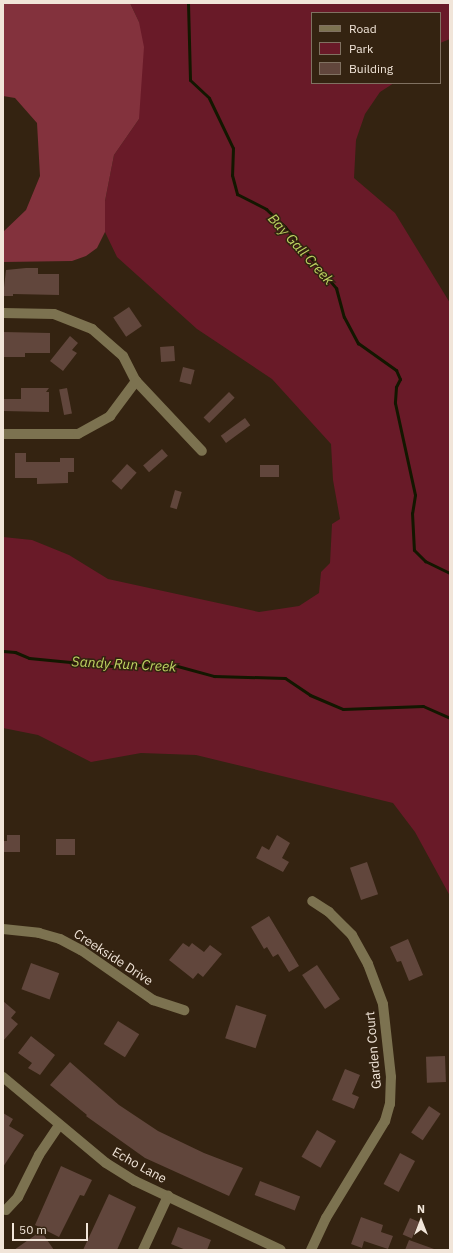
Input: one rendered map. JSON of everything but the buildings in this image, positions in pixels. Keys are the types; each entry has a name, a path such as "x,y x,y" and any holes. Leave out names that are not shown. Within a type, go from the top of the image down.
{"street":[{"path":"3,313 54,314 92,329 123,356 136,381 202,451"},
{"path":"3,434 78,434 110,416 136,381"},
{"name":"Garden Court","path":"311,1250 326,1218 385,1121 390,1104 391,1077 383,1004 368,964 352,936 329,912 312,901"},
{"name":"Creekside Drive","path":"3,929 39,933 60,939 81,950 154,1000 184,1010"},
{"name":"Echo Lane","path":"3,1077 106,1163 135,1181 280,1250"},
{"path":"6,1210 18,1197 39,1155 59,1125"},
{"path":"143,1250 168,1196"}],"green space":[{"path":"130,3 450,3 450,39 441,43 441,12 311,12 311,84 392,84 380,92 365,114 356,140 354,178 395,213 450,303 450,896 415,832 393,803 196,755 141,753 91,762 38,735 3,728 3,537 32,540 69,555 108,579 259,612 299,606 319,593 321,572 330,563 332,524 340,519 333,480 331,444 272,379 197,329 117,257 105,232 105,201 114,155 139,119 139,22"}],"shaded area":[{"path":"3,3 130,3 139,22 144,47 139,119 114,155 105,201 105,232 97,248 86,256 72,261 3,262 3,232 26,210 40,176 37,123 15,98 3,96"}],"waterway":[{"name":"Bay Gall Creek","path":"188,3 190,80 209,98 233,148 232,175 237,194 266,209 285,227 336,288 344,317 358,343 396,370 400,379 396,387 395,403 415,495 412,513 414,550 425,561 450,573"},
{"name":"Sandy Run Creek","path":"3,651 15,652 29,658 112,666 170,664 214,676 285,678 310,695 343,709 423,706 450,718"}]}
